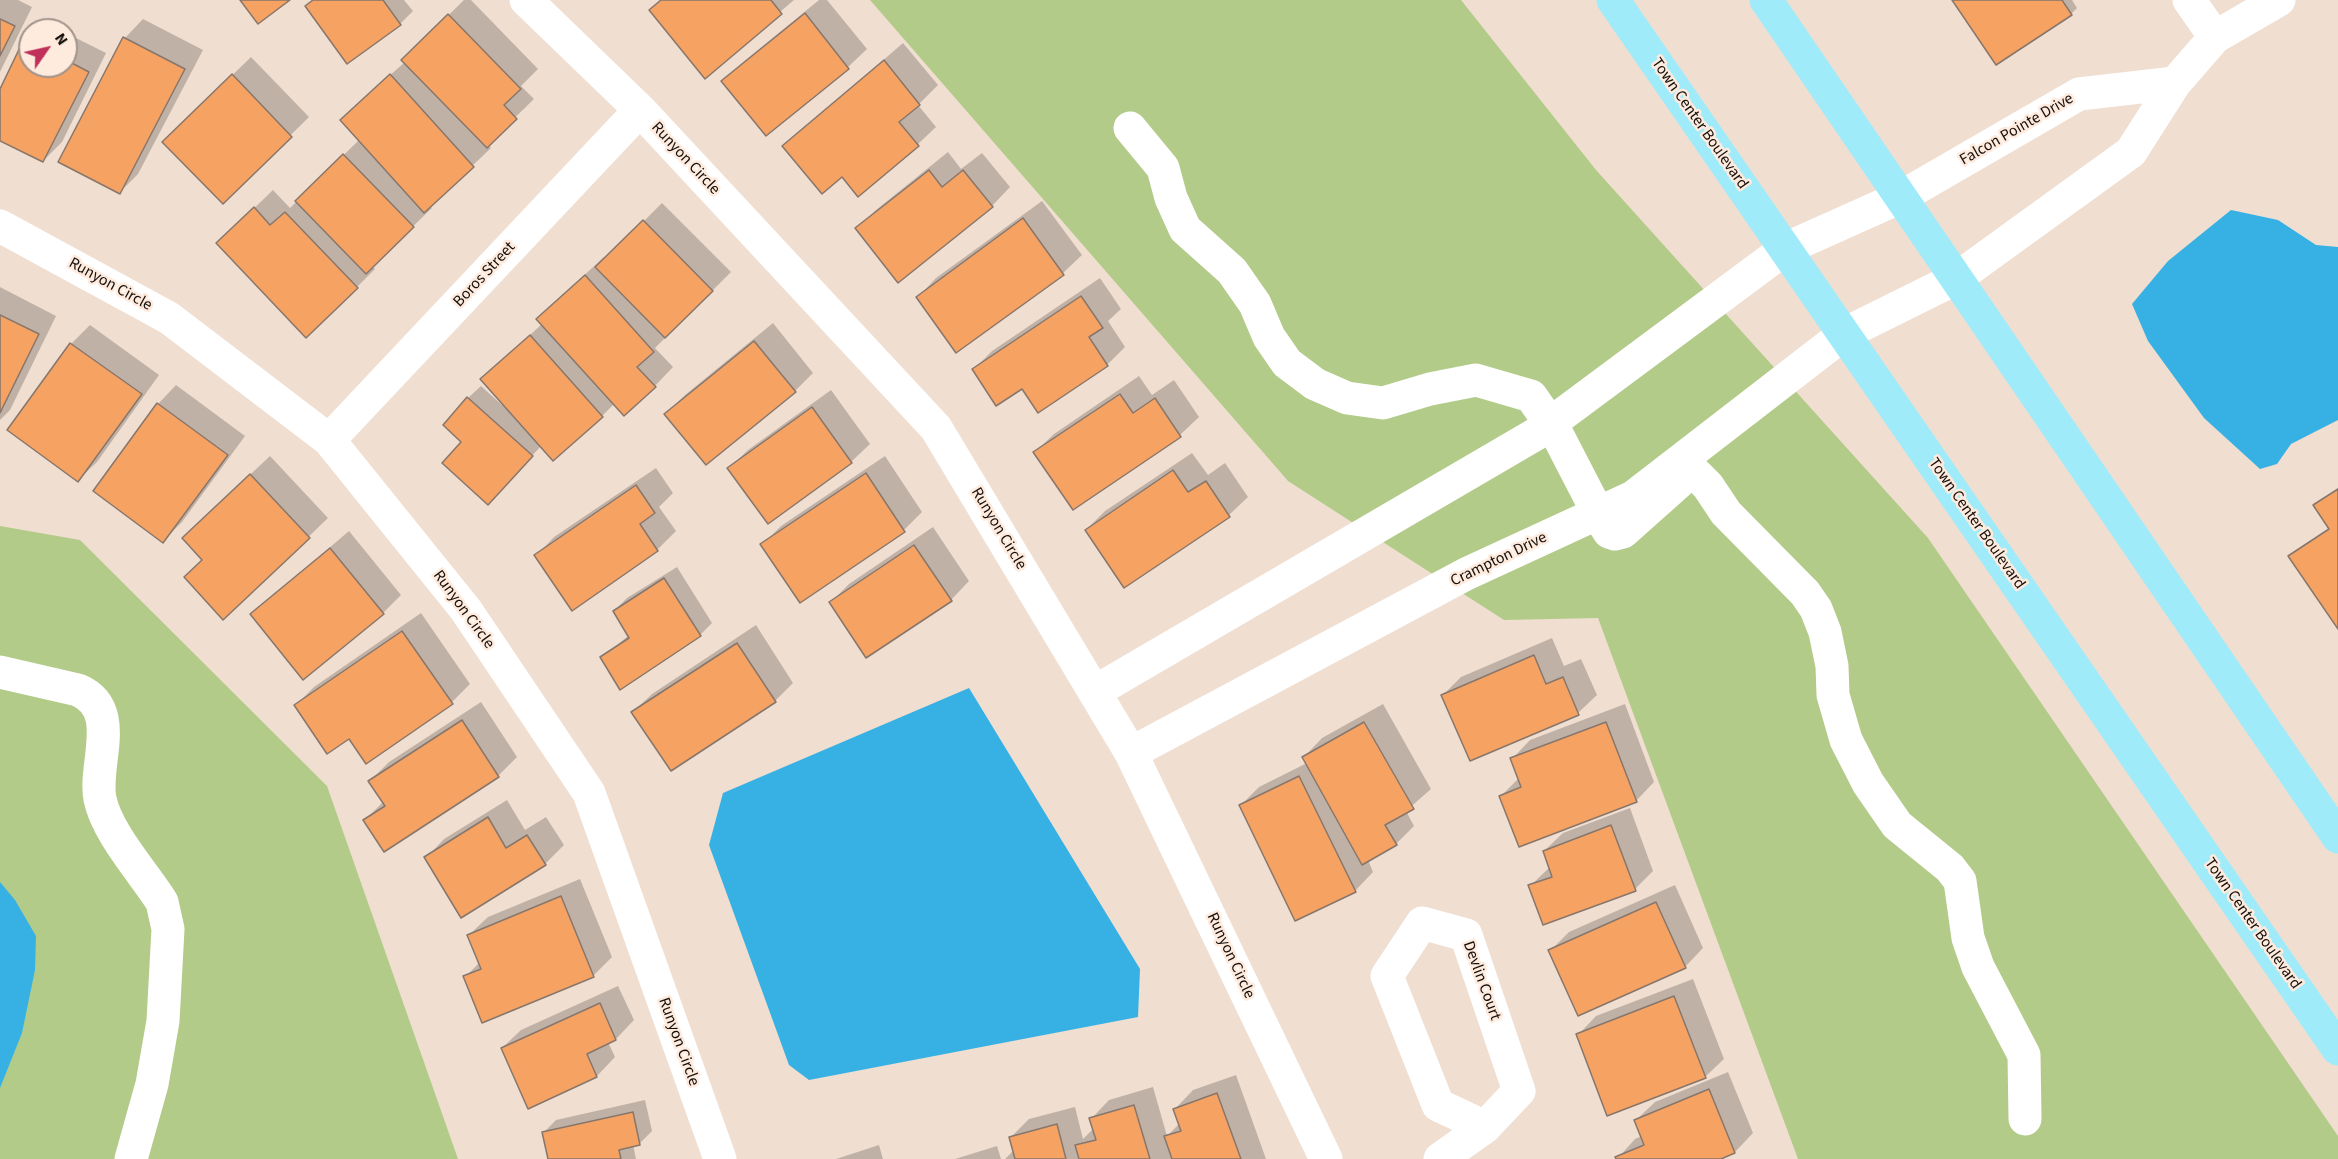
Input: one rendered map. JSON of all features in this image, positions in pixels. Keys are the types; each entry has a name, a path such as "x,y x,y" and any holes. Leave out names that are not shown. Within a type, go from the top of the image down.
{"main road":[{"name":"Town Center Boulevard","path":"1613,0 2338,1048"},
{"path":"1766,0 2338,837"}],"street":[{"name":"Runyon Circle","path":"526,0 640,110 936,428 1096,691 1131,753 1326,1159"},
{"path":"2189,0 2215,37"},
{"path":"1957,278 2131,152 2175,83 2215,37 2279,0"},
{"name":"Falcon Pointe Drive","path":"1785,249 1901,197 2079,94 2175,83"},
{"name":"Boros Street","path":"329,440 640,110"},
{"path":"1130,128 1163,168 1171,198 1185,230 1212,256 1233,271 1255,304 1269,337 1287,363 1315,384 1347,398 1383,403 1431,388 1476,380 1531,396 1544,428 1589,517 1610,532 1615,534 1623,532 1687,475 1696,474 1708,486 1726,513 1805,593 1816,609 1825,632 1832,666 1833,695 1850,749 1868,783 1897,825 1950,868 1960,881 1968,938 1977,967 2024,1055 2025,1119"},
{"name":"Runyon Circle","path":"0,226 169,318 329,440 466,610 589,793 720,1159"},
{"path":"1096,691 1544,428 1785,249"},
{"name":"Crampton Drive","path":"1131,753 1466,574 1633,497 1844,334 1957,278"},
{"path":"0,672 78,690 88,694 97,706 104,732 100,798 111,826 162,902 168,929 163,1020 152,1084 131,1159"},
{"name":"Devlin Court","path":"1440,1159 1485,1126 1519,1091 1466,935 1422,923 1387,976 1437,1105 1485,1126"}],"green space":[{"path":"870,0 1461,0 1596,170 1928,538 2338,1136 2338,1159 1798,1159 1598,618 1504,620 1288,481"},
{"path":"0,526 80,540 327,786 458,1159 0,1159"}],"water":[{"path":"2231,210 2278,220 2316,245 2338,247 2338,420 2291,444 2277,464 2260,469 2204,418 2148,341 2132,304 2168,261"},
{"path":"969,688 1140,969 1138,1017 809,1080 789,1065 709,845 723,793"},
{"path":"0,882 15,900 36,936 35,970 22,1033 0,1088"}],"building":[{"path":"240,0 290,0 258,24"},
{"path":"313,0 383,0 401,25 347,64 305,6"},
{"path":"661,0 771,0 782,14 705,79 649,10"},
{"path":"1952,0 2062,0 2072,15 1996,65"},
{"path":"805,13 849,69 766,136 721,81"},
{"path":"448,14 521,89 504,105 517,119 487,148 401,60"},
{"path":"0,19 15,26 0,56"},
{"path":"123,37 185,69 120,194 58,162"},
{"path":"18,52 18,78 78,78 78,66 89,72 43,162 0,141 0,89"},
{"path":"884,60 920,105 899,122 919,146 858,197 842,177 822,194 782,146"},
{"path":"232,74 292,137 223,204 162,142"},
{"path":"390,74 474,167 424,213 340,120"},
{"path":"343,154 414,227 366,274 295,201"},
{"path":"929,170 942,187 963,170 993,207 898,283 855,228"},
{"path":"254,207 270,225 285,212 358,288 306,338 216,243"},
{"path":"1023,218 1064,275 956,353 916,297"},
{"path":"643,220 713,291 665,338 595,267"},
{"path":"585,275 654,352 637,367 656,387 624,416 536,319"},
{"path":"1081,296 1103,328 1089,337 1108,366 1038,413 1022,389 996,406 972,369"},
{"path":"0,315 39,334 0,413"},
{"path":"530,335 603,417 553,461 480,379"},
{"path":"754,341 796,392 706,465 664,414"},
{"path":"70,343 142,394 78,482 7,430"},
{"path":"1120,394 1133,413 1155,398 1181,437 1073,510 1033,452"},
{"path":"467,397 533,456 488,505 442,463 461,442 443,425"},
{"path":"157,403 228,455 163,543 93,491"},
{"path":"812,407 852,463 768,524 727,468"},
{"path":"1173,470 1188,492 1206,481 1230,517 1124,588 1085,530"},
{"path":"866,473 905,532 800,603 760,544"},
{"path":"250,474 310,538 223,620 184,577 202,560 182,538"},
{"path":"636,485 655,513 640,524 658,551 572,611 534,555"},
{"path":"2338,489 2338,629 2288,556 2329,529 2313,505"},
{"path":"914,545 952,601 866,658 829,602"},
{"path":"330,548 384,614 303,680 250,614"},
{"path":"664,578 701,636 620,690 600,657 629,638 613,611"},
{"path":"402,631 453,704 366,764 349,739 327,754 294,705"},
{"path":"737,643 776,702 671,771 631,712"},
{"path":"1534,655 1546,684 1563,677 1579,715 1470,761 1441,695"},
{"path":"462,720 499,777 384,852 363,820 385,806 368,781"},
{"path":"1364,722 1414,809 1385,825 1397,845 1362,865 1302,757"},
{"path":"1606,722 1637,802 1519,847 1499,796 1521,787 1510,758"},
{"path":"1299,776 1356,892 1295,921 1239,805"},
{"path":"488,817 506,848 527,835 546,865 461,918 424,857"},
{"path":"1611,825 1636,891 1543,925 1528,885 1552,877 1543,851"},
{"path":"561,896 594,977 482,1023 463,976 481,969 467,935"},
{"path":"1656,902 1686,968 1578,1016 1548,950"},
{"path":"1674,996 1706,1078 1607,1116 1576,1034"},
{"path":"600,1003 616,1040 587,1054 597,1077 528,1109 501,1048"},
{"path":"1709,1089 1735,1153 1721,1159 1616,1159 1615,1157 1644,1145 1634,1120"},
{"path":"1217,1093 1241,1159 1172,1159 1164,1136 1181,1131 1173,1109"},
{"path":"1134,1105 1150,1159 1079,1159 1075,1145 1096,1140 1089,1118"},
{"path":"633,1112 640,1145 619,1150 621,1159 548,1159 542,1132"},
{"path":"1057,1124 1066,1159 1015,1159 1009,1137"}]}
